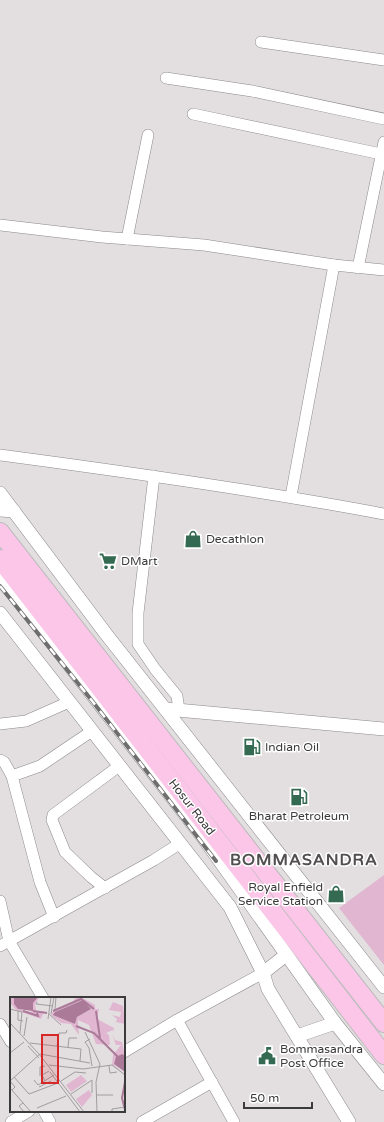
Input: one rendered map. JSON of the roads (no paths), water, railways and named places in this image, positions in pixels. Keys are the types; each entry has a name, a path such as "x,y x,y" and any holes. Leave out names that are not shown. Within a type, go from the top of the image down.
{"highway":[{"name":"Hosur Road","path":"0,532 384,1055"},
{"name":"Hosur Road","path":"0,559 384,1023"}],"street":[{"path":"261,42 384,60"},
{"path":"166,78 252,91 384,119"},
{"path":"193,114 381,154"},
{"path":"127,239 148,135"},
{"path":"358,268 384,142"},
{"path":"0,225 127,239 204,245 334,265 384,270"},
{"path":"291,496 334,265"},
{"path":"0,455 291,496 384,514"},
{"path":"154,476 138,613 138,644 155,669 177,696 179,710"},
{"path":"0,492 106,634 384,987"},
{"path":"0,510 14,511"},
{"path":"0,576 202,836 335,1023 384,1084"},
{"path":"0,613 179,844 230,907 263,973 268,989 349,1122"},
{"path":"0,724 26,721 69,702"},
{"path":"166,709 384,728"},
{"path":"12,776 40,766 92,731"},
{"path":"0,760 4,762 12,776 40,882 54,917"},
{"path":"105,888 65,852 52,820 53,815 119,766"},
{"path":"5,944 154,860 179,844"},
{"path":"230,907 245,897"},
{"path":"0,901 5,944 42,997"},
{"path":"125,1051 177,1020 263,973 286,954"},
{"path":"177,1020 234,1122"},
{"path":"297,1036 335,1023"},
{"path":"0,1024 10,1040"},
{"path":"142,1122 212,1082"},
{"path":"11,1122 27,1112"},
{"path":"45,1112 50,1122"}],"railway":[{"path":"0,586 93,702 216,861"}],"place":[{"name":"Decathlon","path":"193,539"},
{"name":"DMart","path":"108,561"},
{"name":"Indian Oil","path":"252,747"},
{"name":"Bharat Petroleum","path":"299,797"},
{"name":"Royal Enfield Service Station","path":"336,894"},
{"name":"Bommasandra Post Office","path":"267,1056"}],"district":[{"name":"BOMMASANDRA","path":"304,860"}]}
